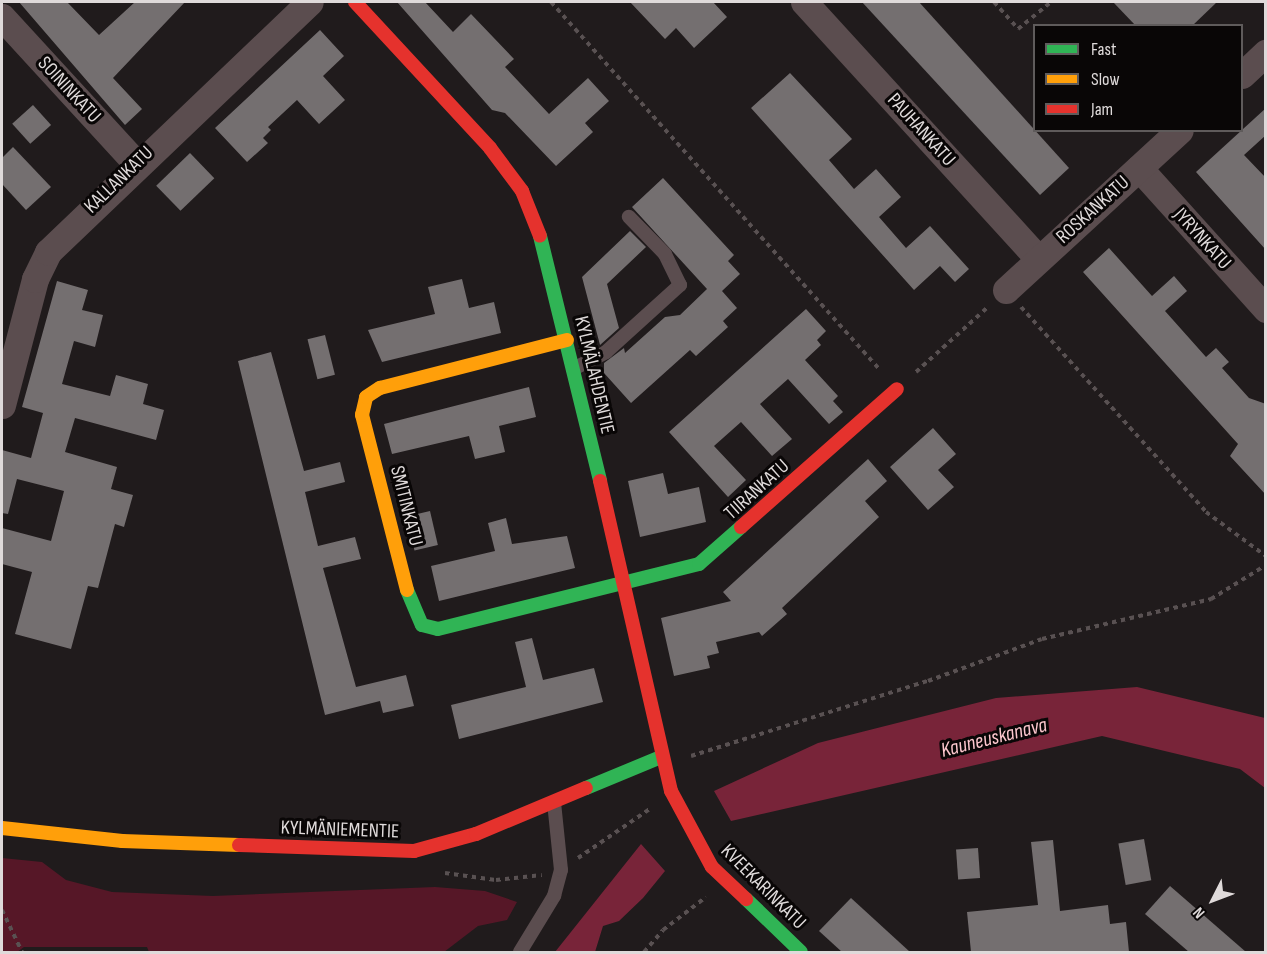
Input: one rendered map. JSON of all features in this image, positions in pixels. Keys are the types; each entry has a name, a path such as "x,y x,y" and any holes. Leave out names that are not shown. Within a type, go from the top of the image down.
{"street":[{"name":"KALLANKATU","path":"2,405 35,279 48,252 136,163 310,2"},
{"name":"KYLMÄLAHDENTIE","path":"355,2 490,148 522,191 537,224 567,340 663,764 681,816"},
{"name":"PAUHANKATU","path":"808,3 1039,259"},
{"name":"SOININKATU","path":"2,17 136,163"},
{"path":"1243,74 1266,53"},
{"name":"ROSKANKATU","path":"1006,290 1178,132"},
{"name":"JYRYNKATU","path":"1139,168 1266,309"},
{"name":"SMITINKATU","path":"567,340 380,388 366,397 362,415 412,610 422,625 438,629 622,583"},
{"name":"TIIRANKATU","path":"622,583 699,564 897,389"},
{"name":"KYLMÄNIEMENTIE","path":"2,828 122,841 414,851 476,834 554,802 663,764"},
{"name":"KVEEKARINKATU","path":"681,816 712,867 801,952"}],"lane":[{"path":"573,369 606,352 680,285 665,254 629,217"},
{"path":"520,952 554,896 561,870 554,802"}],"path":[{"path":"551,2 897,389 1006,290 1206,513 1266,556"},
{"path":"994,2 1018,29 1051,2"},
{"path":"663,764 928,681 1042,639 1211,599 1266,565"},
{"path":"644,952 663,930 709,895"},
{"path":"2,910 22,952"}],"shaded area":[{"path":"2,858 42,862 66,880 112,892 213,896 435,887 485,891 517,902 507,920 478,926 444,952 149,952 147,947 24,947 17,952 2,952"}],"water":[{"name":"Kauneuskanava","path":"1137,687 1265,718 1265,788 1240,769 1102,736 731,821 714,791 818,743 996,698"},
{"path":"641,844 665,871 643,898 619,921 603,926 595,952 555,952"}],"building":[{"path":"19,2 67,2 99,35 135,2 185,2 113,78 142,109 125,125"},
{"path":"397,2 425,2 453,32 471,14 514,59 505,67 549,114 588,78 609,101 585,123 593,132 556,166 505,113 492,110"},
{"path":"630,2 713,2 727,17 694,48 676,28 665,39"},
{"path":"862,2 919,2 1033,128 1033,132 1036,132 1069,168 1040,195"},
{"path":"1113,2 1217,2 1194,24 1134,24"},
{"path":"320,30 344,56 323,76 345,100 319,124 297,100 268,127 271,130 263,138 268,143 247,162 215,128"},
{"path":"790,73 852,139 829,160 854,189 876,169 901,197 879,217 906,248 930,226 969,269 955,282 940,266 914,290 751,108"},
{"path":"33,105 51,125 30,144 12,124"},
{"path":"1266,108 1266,135 1244,155 1266,178 1266,250 1196,172 1240,132 1243,132 1243,129"},
{"path":"13,147 51,187 26,210 2,184 2,158"},
{"path":"190,153 214,178 181,211 156,186"},
{"path":"663,178 734,255 728,261 740,274 722,291 737,308 723,321 728,327 696,356 690,350 631,403 604,373 604,363 624,348 625,353 665,317 680,315 707,289 632,207"},
{"path":"630,231 646,247 607,284 619,328 600,345 582,277"},
{"path":"1109,248 1152,296 1174,276 1187,291 1165,311 1206,357 1216,348 1229,362 1222,368 1249,398 1266,404 1266,495 1230,456 1238,444 1083,272"},
{"path":"462,279 469,308 494,302 501,333 382,362 368,330 435,314 428,287"},
{"path":"57,281 88,290 82,310 103,315 95,347 74,341 62,384 110,396 116,375 148,384 143,404 164,410 156,440 75,418 65,452 117,467 111,489 133,495 124,527 115,524 98,588 88,586 71,649 15,634 32,572 2,564 2,528 51,541 64,491 17,479 8,514 2,513 2,450 31,458 43,413 22,407"},
{"path":"806,309 826,331 817,340 821,345 805,360 838,396 833,401 843,412 829,424 788,379 760,404 792,439 772,456 741,422 714,446 746,480 728,497 669,432"},
{"path":"325,335 335,375 317,379 308,339"},
{"path":"271,352 304,471 340,462 345,482 305,492 318,546 355,537 361,559 323,568 356,687 406,675 414,706 383,713 380,701 325,715 238,361"},
{"path":"529,387 536,417 499,426 505,452 475,459 469,436 392,454 384,424"},
{"path":"933,428 956,454 938,470 954,487 928,510 890,467"},
{"path":"868,459 887,481 865,501 879,517 782,608 787,614 762,636 759,632 716,642 719,653 707,656 710,668 674,676 661,618 731,601 723,592"},
{"path":"663,473 668,494 699,487 706,522 640,537 628,481"},
{"path":"430,511 438,545 414,551 407,516"},
{"path":"506,518 512,544 567,536 575,568 439,601 431,566 495,551 488,523"},
{"path":"532,638 543,680 594,668 603,702 459,739 451,705 526,687 515,642"},
{"path":"1144,839 1151,880 1126,885 1118,844"},
{"path":"1053,840 1060,911 1108,905 1110,924 1126,922 1129,952 971,952 967,912 1038,905 1031,842"},
{"path":"978,848 980,878 958,879 956,850"},
{"path":"1170,886 1246,952 1189,952 1145,914"},
{"path":"851,898 910,952 842,952 819,931"}],"traffic: fast":[{"path":"540,236 600,481"},
{"path":"407,590 422,625 438,629 699,564 741,527"},
{"path":"586,788 661,757"},
{"path":"746,899 801,952"}],"traffic: slow":[{"path":"407,590 362,415 366,397 380,388 567,340"},
{"path":"2,828 122,841 239,845"}],"traffic: jam":[{"path":"355,2 490,148 522,191 540,236"},
{"path":"741,527 897,389"},
{"path":"600,481 671,791 712,867 746,899"},
{"path":"239,845 414,851 476,834 586,788"}]}
